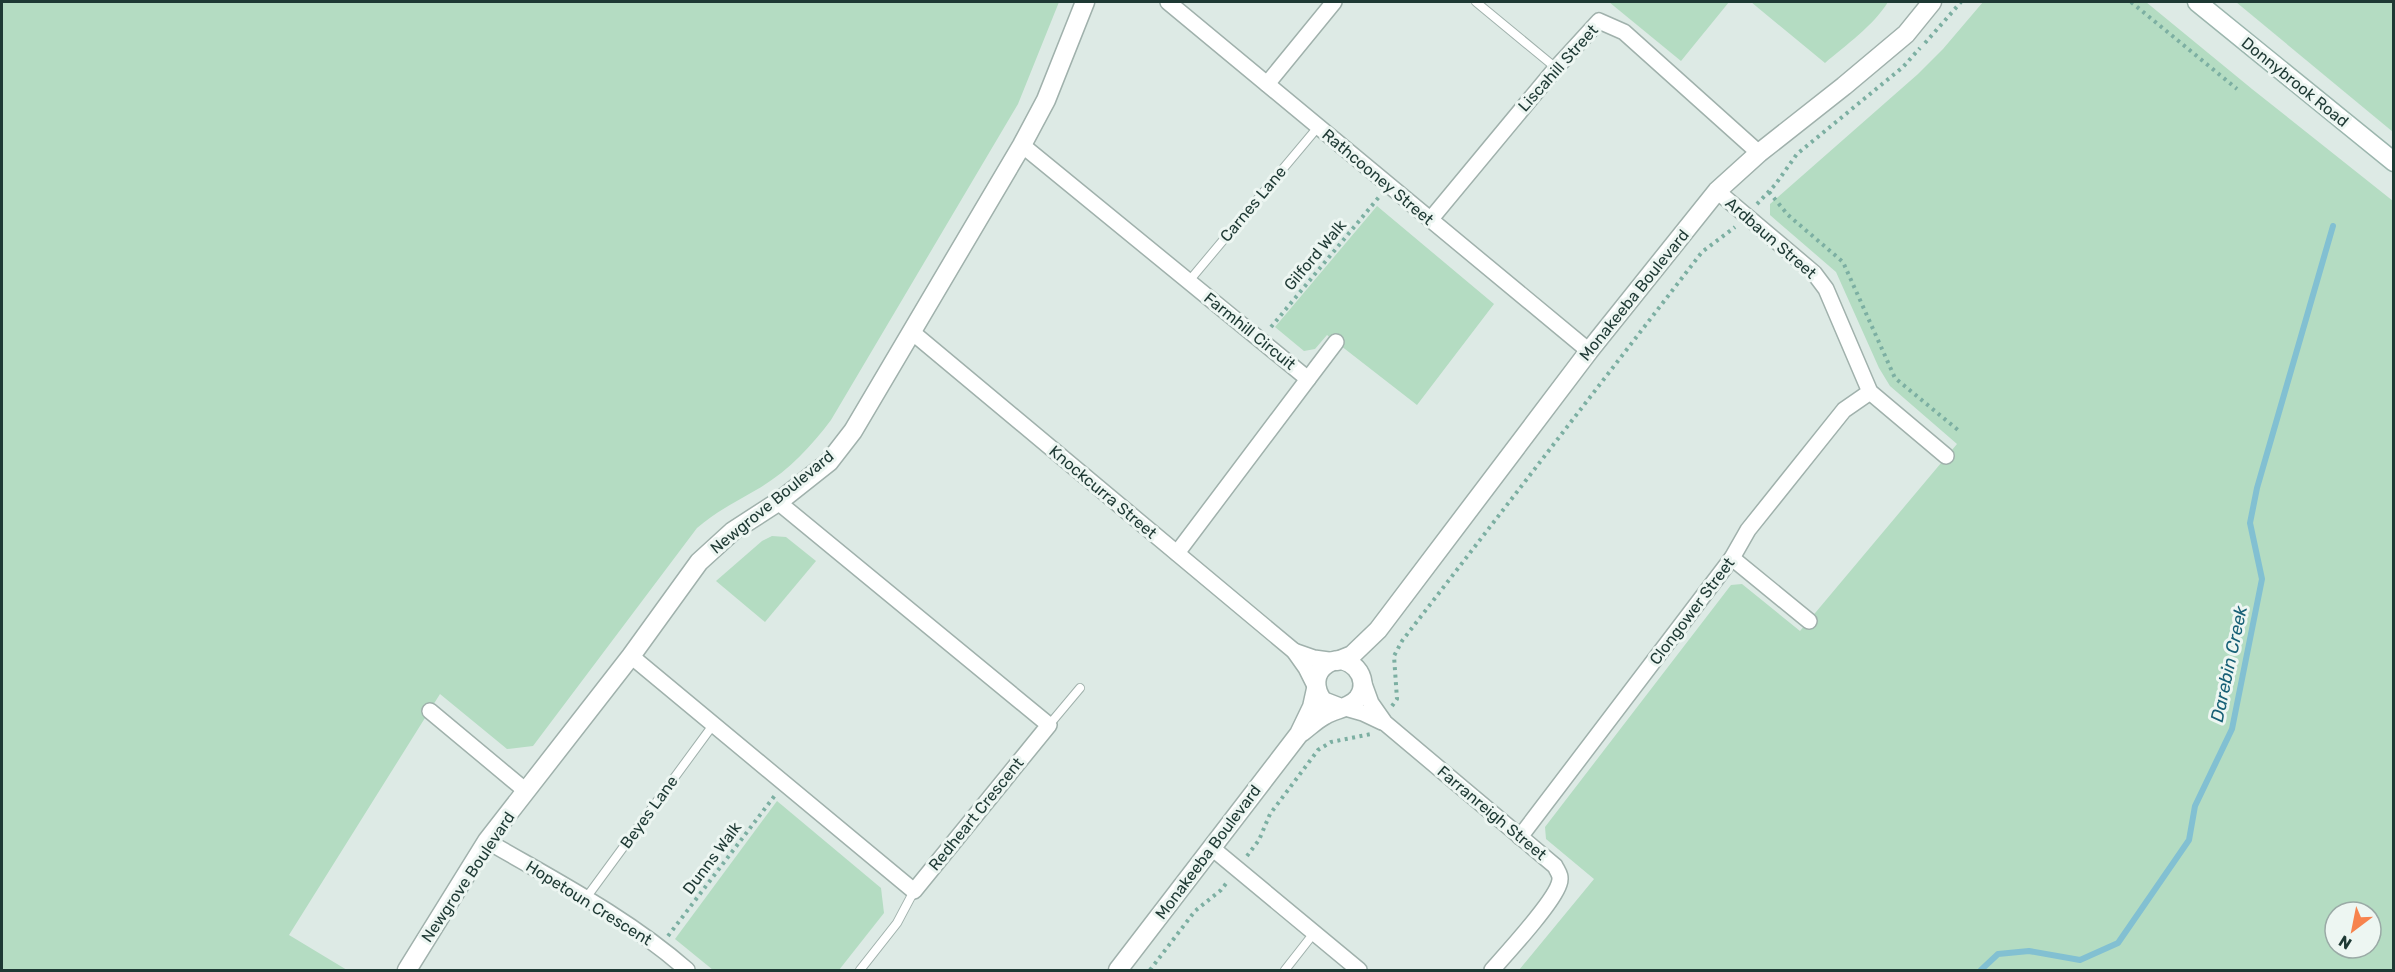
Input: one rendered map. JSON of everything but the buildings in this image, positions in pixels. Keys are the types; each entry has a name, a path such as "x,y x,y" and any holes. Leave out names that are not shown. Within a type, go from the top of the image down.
{"street":[{"name":"Newgrove Boulevard","path":"407,970 488,841 631,656 699,562 733,531 778,502 829,462 853,431 1022,145 1046,100 1085,2"},
{"name":"Rathcooney Street","path":"1168,2 1589,351"},
{"path":"1267,84 1334,2"},
{"name":"Monakeeba Boulevard","path":"1337,661 1352,655 1377,630 1589,351 1718,191 1759,153 1906,34 1932,2"},
{"name":"Donnybrook Road","path":"2197,2 2394,162"},
{"name":"Liscahill Street","path":"1430,220 1556,68 1599,21 1624,32 1759,153"},
{"name":"Farmhill Circuit","path":"1022,145 1308,378 1177,554"},
{"name":"Ardbaun Street","path":"1718,191 1814,273 1826,289 1870,392 1946,456"},
{"name":"Knockcurra Street","path":"912,332 1294,651 1316,688"},
{"path":"1308,378 1336,342"},
{"name":"Clongower Street","path":"1520,837 1732,558 1748,530 1844,410 1870,392"},
{"path":"778,502 1049,725"},
{"path":"1732,558 1809,621"},
{"name":"Monakeeba Boulevard","path":"1362,680 1364,664 1377,630"},
{"name":"Knockcurra Street","path":"1294,651 1314,658 1337,661"},
{"path":"631,656 914,891"},
{"path":"1337,661 1350,663 1360,673 1362,680 1360,695 1349,705 1341,707 1323,701 1316,688 1320,670 1325,665 1337,661"},
{"name":"Farranreigh Street","path":"1362,680 1371,703 1383,721"},
{"name":"Monakeeba Boulevard","path":"1118,970 1299,734 1312,707 1316,688"},
{"name":"Monakeeba Boulevard","path":"1299,734 1323,716 1341,707"},
{"name":"Farranreigh Street","path":"1341,707 1363,712 1383,721 1555,866 1561,876 1559,885 1545,906 1492,970"},
{"path":"430,711 526,791"},
{"name":"Redheart Crescent","path":"914,891 1049,725"},
{"name":"Hopetoun Crescent","path":"488,841 586,898 660,947 687,970"},
{"path":"1212,848 1359,970"}],"lane":[{"path":"1476,2 1556,68"},
{"name":"Carnes Lane","path":"1189,281 1318,126"},
{"path":"1049,725 1080,688"},
{"name":"Beyes Lane","path":"586,898 713,725"},
{"path":"860,970 897,923 914,891"},
{"path":"1285,970 1314,933"}],"path":[{"path":"1150,970 1194,911 1221,890 1260,840 1270,814 1318,750 1331,742 1370,735 1383,721 1397,699 1394,656 1402,641 1702,252 1738,225 1768,192 1797,154 1903,67 1961,2"},
{"path":"2131,2 2237,89"},
{"name":"Gilford Walk","path":"1261,339 1388,185"},
{"path":"1768,192 1788,215 1843,262 1895,378 1958,430"},
{"name":"Dunns Walk","path":"660,947 784,784"}],"green space":[{"path":"2,2 1059,2 1018,104 831,420 815,440 777,476 697,528 533,746 507,749 440,694 289,935 347,970 2,970"},
{"path":"1609,2 1729,2 1681,61"},
{"path":"1751,2 1888,2 1867,27 1825,63"},
{"path":"1983,2 2146,2 2393,201 2393,970 1519,970 1594,879 1546,839 1545,827 1731,585 1742,584 1800,631 1957,444 1890,386 1879,368 1836,272 1770,215 1770,204 1918,74 1943,49"},
{"path":"2236,2 2393,2 2393,132"},
{"path":"1377,206 1494,304 1417,405 1327,335 1315,349 1304,351 1275,327"},
{"path":"772,536 786,537 816,561 765,622 716,581 762,541"},
{"path":"777,801 881,888 884,913 839,970 713,970 675,939"}],"waterway":[{"name":"Darebin Creek","path":"1981,970 1998,954 2029,951 2080,960 2118,943 2189,840 2195,806 2232,729 2262,579 2250,523 2257,488 2333,226"}]}
